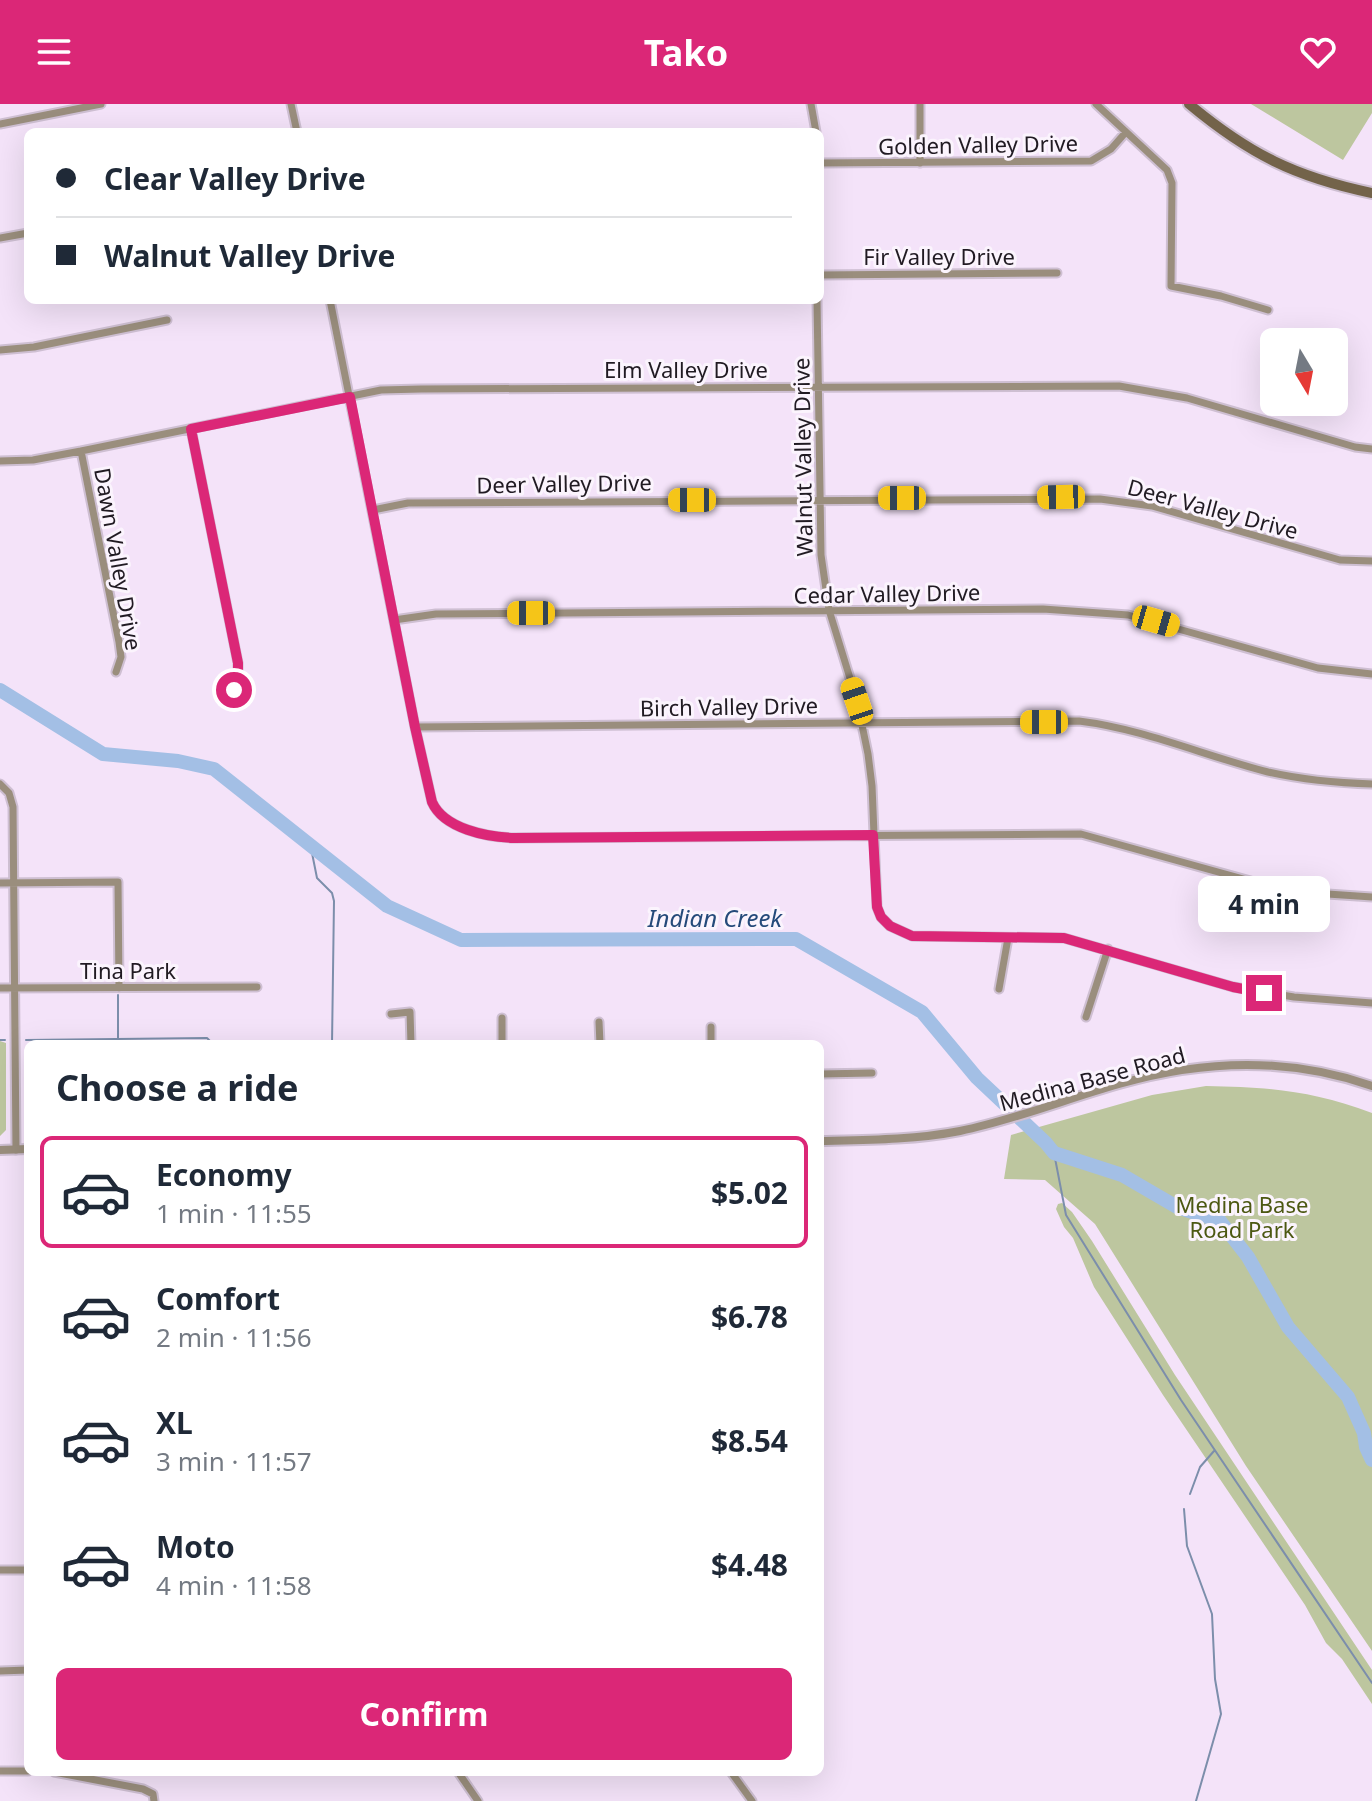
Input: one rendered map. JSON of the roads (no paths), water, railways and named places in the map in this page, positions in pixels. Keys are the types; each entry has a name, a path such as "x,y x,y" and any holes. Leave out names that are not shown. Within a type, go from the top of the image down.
{"main road":[{"path":"1189,104 1234,139 1268,160 1316,179 1372,193"}],"street":[{"path":"0,124 101,104"},
{"path":"291,104 296,128"},
{"path":"811,104 815,128"},
{"path":"920,104 920,163"},
{"path":"1096,104 1167,170 1172,183 1171,286 1268,310"},
{"name":"Golden Valley Drive","path":"824,163 1091,161 1111,149 1126,132"},
{"path":"0,238 24,234"},
{"name":"Fir Valley Drive","path":"824,275 1057,273"},
{"path":"331,304 415,727 436,810 446,819 494,837 1081,834 1265,885 1298,892 1372,897"},
{"name":"Walnut Valley Drive","path":"817,304 821,555 829,610 862,722 872,786 877,907 881,917 900,933 928,938 1064,938 1249,990 1372,1003"},
{"path":"0,350 23,349 167,320"},
{"name":"Elm Valley Drive","path":"0,461 33,460 381,390 421,389 1119,386 1187,398 1355,447 1372,449"},
{"path":"191,429 238,663 234,690"},
{"name":"Dawn Valley Drive","path":"81,451 119,642 121,657 116,672"},
{"name":"Deer Valley Drive","path":"373,510 408,503 1061,497 1152,506 1340,560 1372,561"},
{"name":"Cedar Valley Drive","path":"394,620 436,614 1063,609 1108,612 1156,621 1318,668 1372,674"},
{"name":"Birch Valley Drive","path":"415,727 1079,721 1099,723 1268,772 1327,782 1372,784"},
{"path":"2,786 9,793 13,807 16,1150"},
{"path":"0,883 118,882 119,988"},
{"path":"999,989 1008,938"},
{"path":"1086,1017 1108,949"},
{"name":"Tina Park","path":"0,988 257,987"},
{"path":"391,1014 410,1012 411,1040"},
{"path":"502,1018 502,1040"},
{"path":"599,1022 600,1040"},
{"path":"711,1027 711,1040"},
{"name":"Medina Base Road","path":"824,1141 929,1136 1002,1121 1170,1071 1226,1065 1294,1067 1372,1086"},
{"path":"824,1074 872,1073"},
{"path":"0,1150 24,1149"},
{"path":"0,1570 24,1570"},
{"path":"0,1671 24,1670"},
{"path":"0,1771 24,1771"},
{"path":"75,1776 143,1789 153,1794 154,1801"},
{"path":"461,1776 478,1801"},
{"path":"734,1776 752,1801"}],"waterway":[{"name":"Indian Creek","path":"0,690 103,754 178,761 214,769 387,906 461,940 796,939 922,1012 977,1078 1054,1153 1122,1175 1177,1207 1220,1221 1248,1257 1288,1327 1348,1397 1372,1460"},
{"path":"310,843 317,878 332,893 334,901 332,1040"},
{"path":"118,995 118,1038"},
{"path":"0,1040 5,1040"},
{"path":"26,1040 209,1040"},
{"path":"1054,1153 1066,1215 1181,1400 1372,1683"},
{"path":"1190,1494 1200,1467 1214,1451"},
{"path":"1184,1509 1187,1546 1212,1614 1215,1679 1221,1714 1196,1801"}],"park label":[{"name":"Medina Base Road Park","path":"1242,1216"}]}
